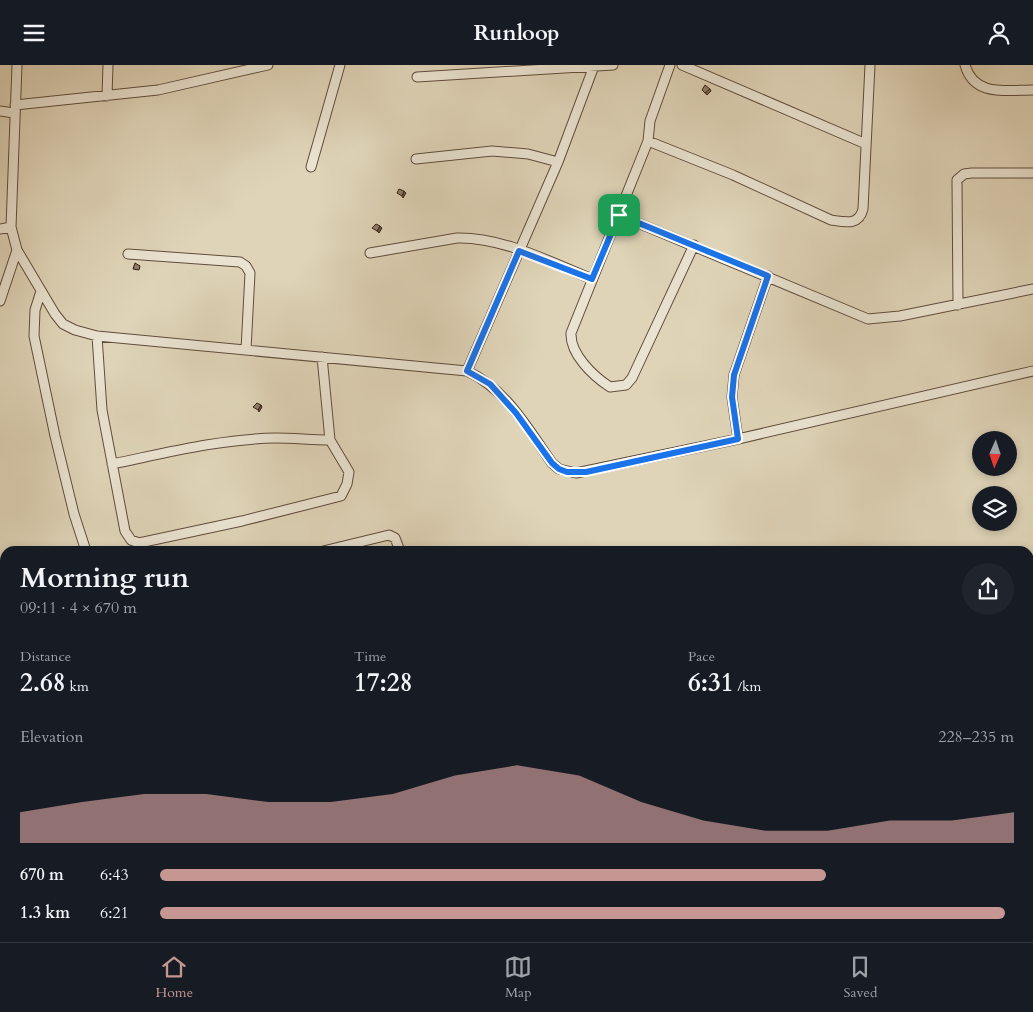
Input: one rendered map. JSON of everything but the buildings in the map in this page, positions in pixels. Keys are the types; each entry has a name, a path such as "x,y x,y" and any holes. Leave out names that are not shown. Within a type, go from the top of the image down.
{"street":[{"path":"17,65 11,227 18,249 41,291 63,324 75,331 97,336 467,371 490,384 516,413 552,463 567,472 586,472 1033,371"},
{"path":"107,96 108,65"},
{"path":"0,111 158,90 268,65"},
{"path":"311,167 340,65"},
{"path":"417,77 612,65"},
{"path":"670,65 650,121 648,141 574,322 571,343 600,380 610,387 626,385 638,367 694,245"},
{"path":"682,65 866,143"},
{"path":"648,141 733,175 831,220 846,223 855,221 861,216 863,209 870,65"},
{"path":"965,65 968,76 977,85 997,91 1033,89"},
{"path":"467,371 558,162 594,66"},
{"path":"416,159 492,151 528,154 558,162"},
{"path":"958,305 957,180 964,174 972,173 1033,173"},
{"path":"619,215 868,319 890,318 1033,289"},
{"path":"0,229 11,227"},
{"path":"370,253 457,237 483,239 592,279"},
{"path":"0,301 18,249"},
{"path":"128,254 240,262 246,265 250,273 246,350"},
{"path":"738,439 732,397 734,375 768,276"},
{"path":"41,291 35,310 34,336 55,436 74,514 84,546"},
{"path":"97,336 102,410 125,531 131,540 149,542 341,497 347,485 348,472 330,440 322,357"},
{"path":"112,464 194,447 240,441 276,438 330,440"},
{"path":"355,546 392,535 398,546"}],"route":[{"path":"619,215 768,276 734,375 732,397 738,439 586,472 567,472 559,469 552,463 516,413 490,384 481,377 467,371 519,251 592,279 619,215"}]}
